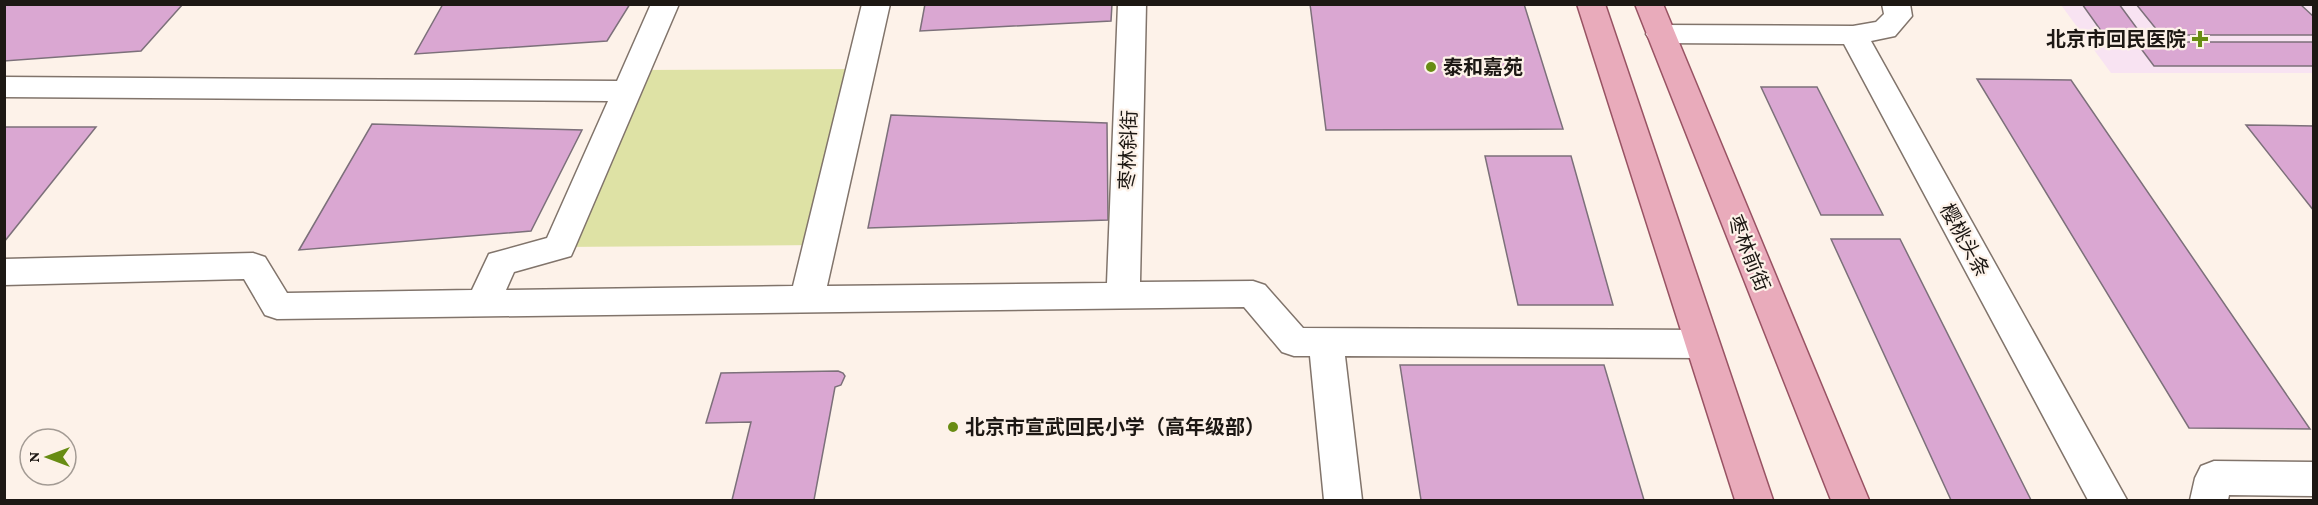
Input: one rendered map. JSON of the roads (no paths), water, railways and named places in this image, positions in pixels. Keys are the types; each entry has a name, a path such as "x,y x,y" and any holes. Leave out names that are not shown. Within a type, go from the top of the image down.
{"main road":[{"path":"1591,4 1754,501"},
{"name":"枣林前街","path":"1654,19 1850,501"}],"street":[{"path":"483,304 501,263 559,247 665,4"},
{"path":"807,300 876,4"},
{"name":"枣林斜街","path":"1123,295 1132,4"},
{"path":"1654,19 1853,35 1885,30 1898,15 1896,4"},
{"name":"樱桃头条","path":"1853,35 2108,501"},
{"path":"4,87 628,91"},
{"path":"4,272 253,266 277,306 1253,294 1294,342 1701,344"},
{"path":"1326,342 1343,501"},
{"path":"2209,501 2214,478 2313,479"}],"place":[{"name":"北京市回民医院","path":"2200,39"},
{"name":"泰和嘉苑","path":"1431,67"},
{"name":"北京市宣武回民小学（高年级部）","path":"953,427"}]}
